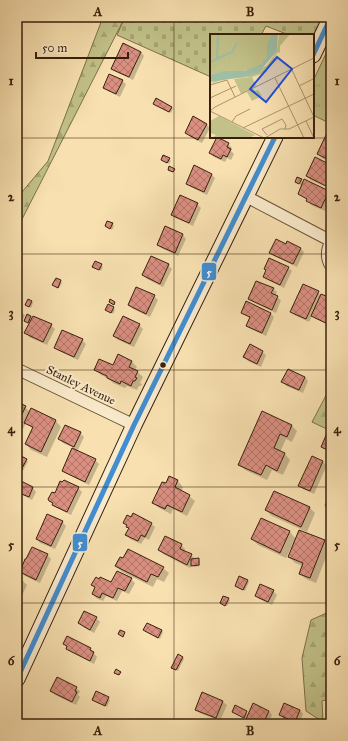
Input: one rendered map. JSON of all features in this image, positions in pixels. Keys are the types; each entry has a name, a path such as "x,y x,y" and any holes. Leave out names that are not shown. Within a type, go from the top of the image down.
{"main road":[{"path":"314,53 331,17"},
{"path":"17,679 134,425 275,138"}],"street":[{"path":"247,196 331,240 327,255 331,266"},
{"name":"Stanley Avenue","path":"17,369 134,425"}],"green space":[{"path":"103,17 125,17 17,229 17,198 48,161"},
{"path":"125,17 328,17 314,42 314,34 286,34 266,26 262,34 210,34 210,77 117,35"},
{"path":"331,43 331,124 314,116 314,79"},
{"path":"331,386 331,431 312,422"},
{"path":"331,493 331,517 325,505"},
{"path":"331,611 331,698 322,701 323,722 306,711 302,658 311,620"}],"building":[{"path":"123,43 141,52 129,77 111,69"},
{"path":"109,74 123,80 116,94 103,88"},
{"path":"156,98 172,107 169,112 153,104"},
{"path":"193,116 207,124 198,140 185,133"},
{"path":"326,135 331,137 331,161 317,154"},
{"path":"216,138 229,143 227,147 231,149 227,157 223,155 221,159 209,153"},
{"path":"163,155 170,158 167,163 161,160"},
{"path":"315,157 331,165 329,170 331,171 330,188 306,176"},
{"path":"194,165 212,174 204,192 186,184"},
{"path":"169,166 175,169 173,172 168,170"},
{"path":"297,177 302,179 299,184 295,182"},
{"path":"304,179 329,191 321,208 306,201 307,199 298,194"},
{"path":"180,195 198,203 189,223 171,215"},
{"path":"107,221 113,223 110,229 105,226"},
{"path":"165,226 183,234 175,253 157,245"},
{"path":"276,239 286,244 287,241 301,248 293,264 269,253"},
{"path":"151,256 169,264 160,284 142,275"},
{"path":"269,258 289,267 280,285 263,277 266,270 264,269"},
{"path":"95,261 102,264 99,270 92,267"},
{"path":"56,278 61,280 58,288 52,285"},
{"path":"256,281 274,288 271,293 278,296 272,310 248,299"},
{"path":"303,284 319,291 306,319 290,312"},
{"path":"136,287 155,295 146,314 128,305"},
{"path":"321,294 331,298 331,318 328,324 311,316"},
{"path":"28,299 32,301 29,307 25,305"},
{"path":"110,299 115,302 114,305 109,302"},
{"path":"246,301 271,313 262,333 246,326 250,317 241,313"},
{"path":"108,304 114,307 111,313 105,310"},
{"path":"17,308 22,311 17,321"},
{"path":"27,314 31,316 28,323 24,321"},
{"path":"33,316 52,324 43,342 24,333"},
{"path":"123,316 140,324 130,344 113,336"},
{"path":"62,330 83,339 74,357 54,348"},
{"path":"250,344 263,351 257,364 243,357"},
{"path":"118,354 132,361 129,367 138,371 135,377 137,378 133,381 131,386 121,381 120,384 94,370 99,359 113,365"},
{"path":"288,369 305,377 299,390 281,382"},
{"path":"17,402 26,406 17,424"},
{"path":"31,408 56,420 41,452 25,444 33,427 24,423"},
{"path":"262,411 292,425 287,437 280,434 274,448 285,453 277,471 266,465 261,475 238,465"},
{"path":"65,425 81,432 74,447 58,439"},
{"path":"327,433 331,435 331,460 326,458 330,451 321,447"},
{"path":"72,448 96,459 85,482 62,471"},
{"path":"17,454 27,459 21,470 17,468"},
{"path":"312,456 323,461 310,491 298,486"},
{"path":"169,476 178,480 175,487 190,495 182,512 167,505 165,509 152,503 162,482 166,483"},
{"path":"19,480 33,487 29,497 17,492"},
{"path":"64,480 79,487 67,512 52,505 53,503 48,499 52,492 55,493 60,481 62,482"},
{"path":"274,491 310,507 301,527 265,510"},
{"path":"133,513 152,523 145,537 141,535 138,541 125,535 129,528 123,523 127,515 131,517"},
{"path":"47,514 63,521 51,546 36,539"},
{"path":"261,518 290,531 280,553 251,539"},
{"path":"299,530 325,540 310,578 299,574 303,563 288,557"},
{"path":"165,536 182,544 180,549 192,554 187,565 158,550"},
{"path":"32,547 48,554 36,580 20,572"},
{"path":"128,549 164,567 158,577 151,574 147,582 115,566 120,557 123,558"},
{"path":"199,558 199,565 191,566 191,559"},
{"path":"117,571 132,578 125,591 118,588 113,598 102,593 100,598 92,594 95,587 91,585 96,577 99,579 100,577 111,582"},
{"path":"17,576 22,578 17,589"},
{"path":"239,576 248,580 243,590 235,586"},
{"path":"260,584 274,590 268,602 255,596"},
{"path":"223,596 229,598 225,606 220,603"},
{"path":"84,611 97,617 90,630 78,623"},
{"path":"147,623 162,630 158,638 143,630"},
{"path":"120,630 125,632 123,637 118,634"},
{"path":"67,636 91,648 90,650 94,652 90,661 66,649 67,646 63,644"},
{"path":"178,654 183,657 176,670 171,668"},
{"path":"116,669 121,672 119,675 114,673"},
{"path":"57,677 77,687 75,691 77,692 72,702 50,691"},
{"path":"96,691 109,697 105,706 92,700"},
{"path":"202,692 223,701 216,718 195,710"},
{"path":"253,703 269,711 263,724 244,724"},
{"path":"284,703 300,710 295,722 279,715"},
{"path":"235,705 247,711 244,718 232,712"}],"transit line":[{"name":"5","path":"314,53 331,17"},
{"name":"5","path":"17,679 134,425 275,138"}]}
